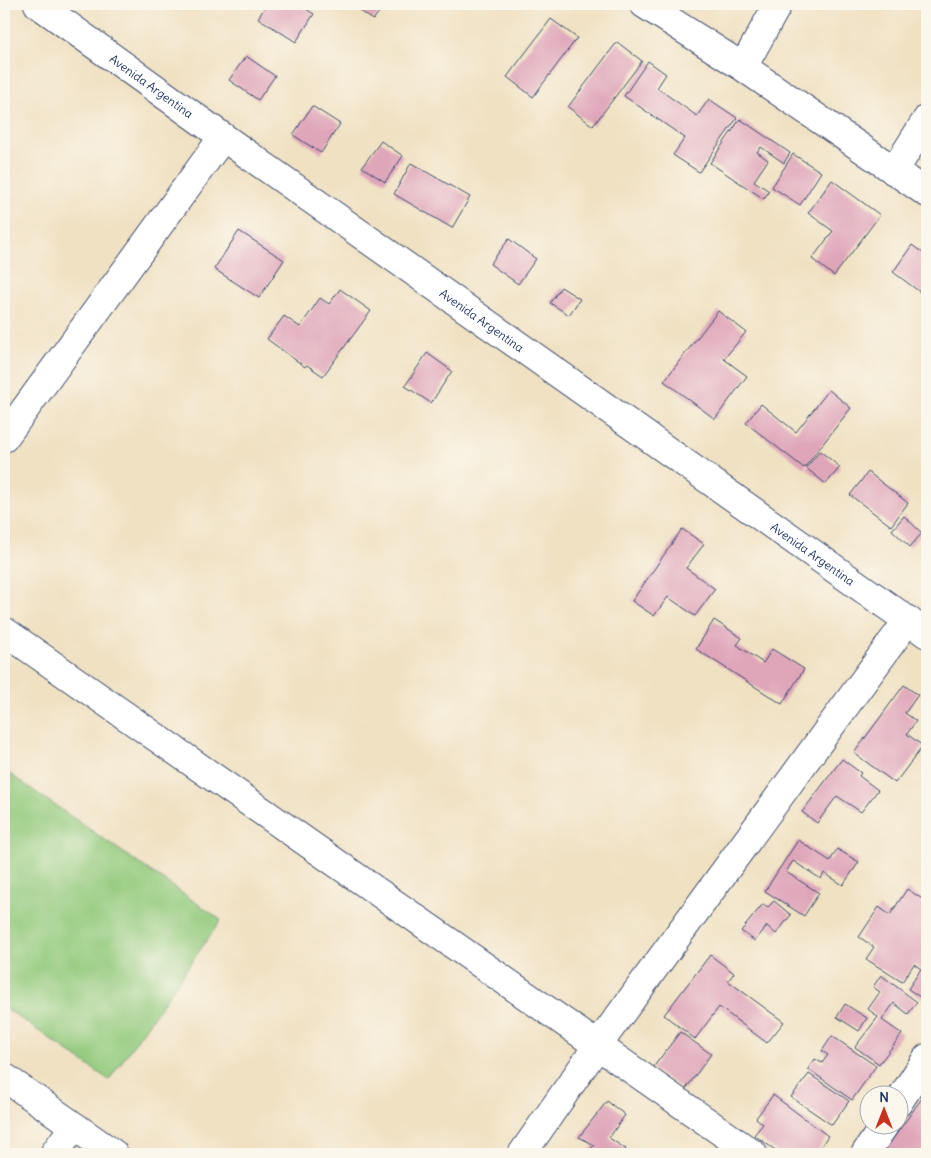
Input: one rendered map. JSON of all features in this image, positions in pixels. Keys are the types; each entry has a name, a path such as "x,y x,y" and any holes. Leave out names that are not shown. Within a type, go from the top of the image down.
{"street":[{"name":"Avenida Argentina","path":"38,4 223,137 918,627"},
{"path":"644,4 743,68 927,193"},
{"path":"743,68 778,4"},
{"path":"894,171 927,118"},
{"path":"4,438 223,137"},
{"path":"522,1154 598,1045 918,627"},
{"path":"4,632 753,1154"},
{"path":"908,1087 927,1058"},
{"path":"4,1077 114,1154"},
{"path":"54,1154 74,1126"},
{"path":"866,1154 878,1136"}],"green space":[{"path":"4,770 221,920 109,1080 4,1007"}],"building":[{"path":"267,4 298,4 314,14 296,42 258,18"},
{"path":"351,4 385,4 373,20"},
{"path":"551,19 577,38 533,97 507,77"},
{"path":"617,42 642,61 593,126 568,107"},
{"path":"246,56 275,76 258,100 229,80"},
{"path":"648,61 666,74 657,88 697,116 709,99 737,118 699,172 673,155 685,138 624,96"},
{"path":"312,106 340,124 321,153 293,135"},
{"path":"740,119 790,153 784,163 761,147 757,152 768,160 754,181 769,191 764,199 710,163"},
{"path":"381,141 403,156 385,182 362,167"},
{"path":"793,154 821,172 800,205 772,187"},
{"path":"411,163 470,197 452,228 394,194"},
{"path":"832,180 880,215 834,276 812,259 833,231 808,213"},
{"path":"239,231 284,260 259,298 214,269"},
{"path":"509,239 536,259 518,284 490,264"},
{"path":"912,245 927,256 927,290 924,295 893,272"},
{"path":"561,287 580,299 569,315 550,303"},
{"path":"340,289 371,311 323,376 307,365 305,367 267,339 284,316 300,327 320,298 329,304"},
{"path":"718,311 746,332 724,359 747,376 715,419 664,381"},
{"path":"427,353 452,371 431,403 405,386"},
{"path":"829,390 851,408 804,468 746,423 761,404 796,432"},
{"path":"820,451 840,467 826,484 806,468"},
{"path":"868,472 908,503 891,526 850,495"},
{"path":"904,516 922,533 910,547 892,530"},
{"path":"682,529 704,544 686,568 715,589 695,616 668,597 654,616 632,601"},
{"path":"714,620 742,638 737,645 763,663 772,649 804,669 782,704 696,649"},
{"path":"904,685 918,695 905,713 916,721 907,734 923,746 895,783 854,753"},
{"path":"842,759 861,773 859,776 878,790 861,812 837,796 817,823 802,812"},
{"path":"798,840 830,861 837,849 859,862 843,885 824,873 821,879 793,861 786,872 819,893 804,916 765,891"},
{"path":"907,889 927,902 927,993 923,999 908,989 921,969 914,964 902,982 866,959 874,947 859,937 879,907 890,915"},
{"path":"774,901 791,915 776,934 767,926 755,941 741,931 763,904 768,907"},
{"path":"710,955 734,973 728,981 784,1022 767,1043 719,1007 695,1039 664,1015"},
{"path":"881,975 917,1002 908,1014 894,1003 882,1020 902,1034 879,1064 855,1047 878,1017 868,1009 880,992 873,987"},
{"path":"845,1004 867,1018 859,1031 837,1017"},
{"path":"680,1032 711,1054 685,1090 652,1069"},
{"path":"832,1036 876,1066 862,1086 858,1086 858,1092 852,1100 808,1069 815,1059 822,1063 828,1055 822,1051"},
{"path":"809,1074 849,1101 832,1125 791,1097"},
{"path":"773,1095 828,1136 815,1154 781,1154 754,1135 763,1124 756,1118"},
{"path":"922,1098 927,1102 927,1154 882,1154 895,1136 908,1136 908,1118"},
{"path":"607,1101 625,1115 609,1138 626,1149 622,1154 587,1154 594,1145 579,1137"}]}
